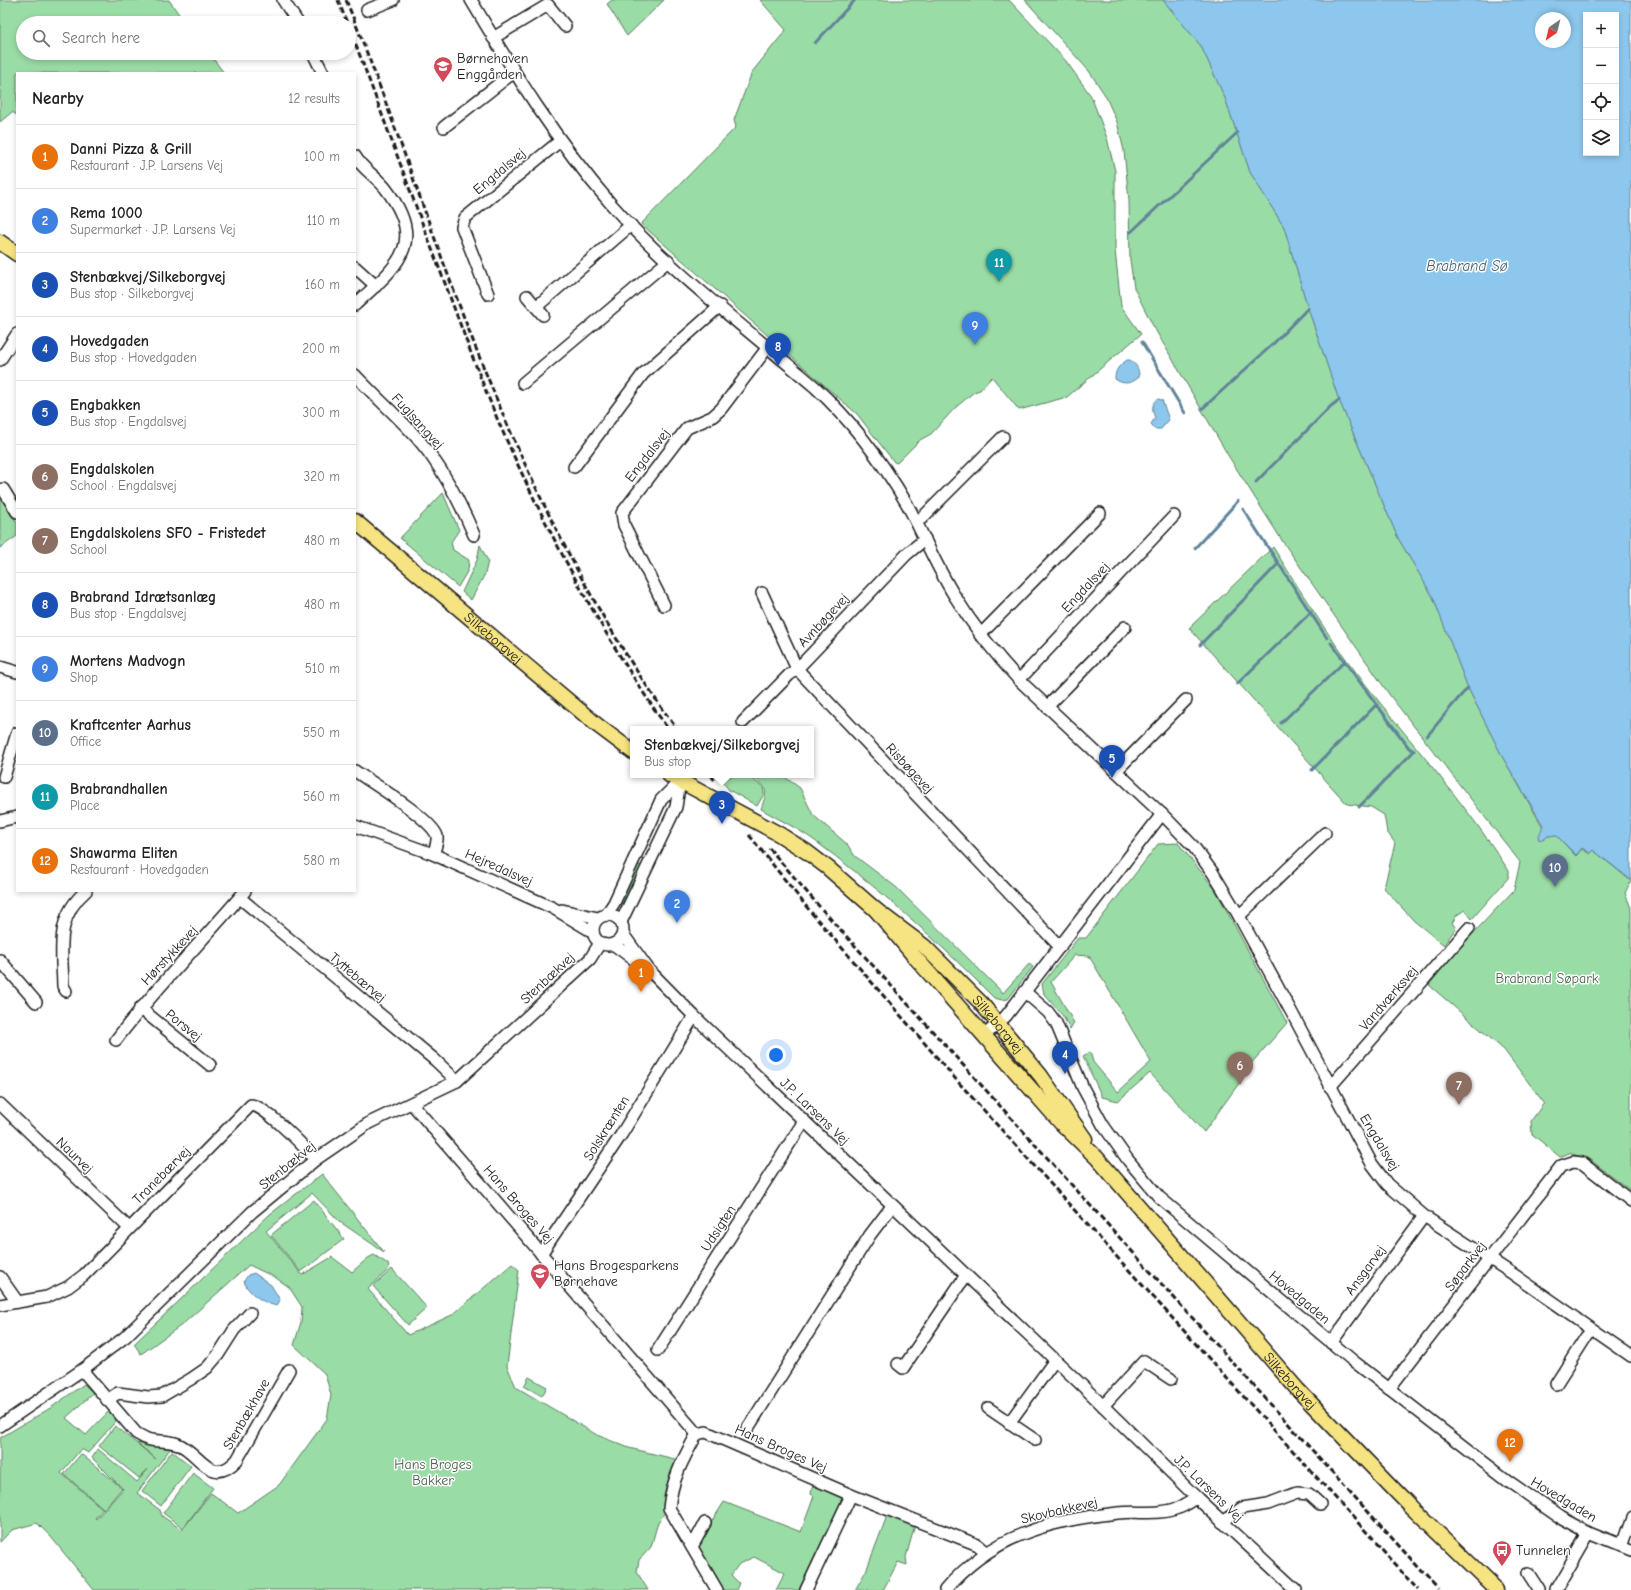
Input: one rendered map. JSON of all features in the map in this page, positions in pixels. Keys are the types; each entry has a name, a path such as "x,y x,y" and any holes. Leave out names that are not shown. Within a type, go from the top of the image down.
{"main road":[{"path":"0,242 16,253"},
{"name":"Silkeborgvej","path":"356,522 597,725 630,750"},
{"name":"Silkeborgvej","path":"674,778 779,834 807,852 828,868 876,910 924,946 958,979 1042,1076 1070,1115 1097,1158"},
{"name":"Silkeborgvej","path":"876,910 984,1036 1061,1123 1097,1158 1234,1317 1328,1422 1411,1507 1497,1590"}],"street":[{"path":"283,0 293,16"},
{"path":"367,10 393,0"},
{"name":"Engdalsvej","path":"470,0 514,72 560,141 590,180 631,226 668,261 815,387 850,424 888,473 954,594 980,635 1018,680 1162,814 1192,846 1213,873 1240,916 1372,1164 1387,1184 1424,1216 1490,1259 1631,1356"},
{"path":"493,38 548,5 565,26"},
{"path":"316,60 322,72"},
{"path":"444,127 514,72"},
{"name":"Engdalsvej","path":"488,294 462,227 465,218 560,141"},
{"path":"356,157 386,189 395,203 403,221 406,236 405,250 397,264 356,305"},
{"path":"527,296 539,311 631,226"},
{"path":"523,383 668,261"},
{"path":"356,268 376,286"},
{"path":"574,467 642,374 720,306"},
{"path":"0,360 16,336"},
{"name":"Engdalsvej","path":"664,605 624,525 622,513 687,428 712,417 721,409 768,347"},
{"name":"Fuglsangvej","path":"356,376 418,440 432,458 466,516 474,535"},
{"path":"916,522 922,518 1003,437"},
{"path":"3,489 16,510"},
{"path":"980,635 1100,513"},
{"name":"Engdalsvej","path":"1018,680 1174,516"},
{"name":"Avnbøgevej","path":"744,722 789,675 797,669 906,554 925,539"},
{"name":"Risbøgevej","path":"762,593 797,669 1060,947"},
{"path":"1047,707 1125,627"},
{"path":"0,667 16,672"},
{"path":"1116,770 1186,700"},
{"path":"4,777 16,736"},
{"path":"356,772 399,801 431,828 437,836 437,844 433,854"},
{"path":"674,778 676,808 621,922 623,934 621,938 613,944 600,943 593,932 594,924 614,903 661,800 674,778"},
{"path":"984,1036 998,1024 1025,992 1162,814"},
{"path":"0,821 16,817"},
{"name":"Hejredalsvej","path":"356,826 433,854 553,908 593,932"},
{"path":"1240,916 1325,833"},
{"path":"66,991 63,986 63,926 68,910 85,892"},
{"name":"Hørstykkevej","path":"116,1040 140,1008 243,894"},
{"name":"Tyttebærvej","path":"243,894 435,1060 457,1081"},
{"name":"Hejredalsvej","path":"553,908 602,916"},
{"path":"602,916 616,917 621,922"},
{"name":"Vandværksvej","path":"1330,1087 1469,928"},
{"name":"J.P. Larsens Vej","path":"623,934 649,970 694,1016 1055,1360 1222,1522 1296,1590"},
{"name":"Stenbækvej","path":"0,1426 82,1370 125,1337 252,1212 315,1160 369,1123 394,1110 412,1104 457,1081 590,959 600,943"},
{"name":"J.P. Larsens Vej","path":"613,944 649,970"},
{"path":"0,960 36,1002"},
{"name":"Hovedgaden","path":"1025,992 1048,1012 1056,1023 1083,1088 1103,1125 1128,1160 1159,1197 1389,1389 1534,1500 1561,1518 1589,1533 1626,1548"},
{"name":"Porsvej","path":"140,1008 210,1065"},
{"name":"Solskrænten","path":"542,1254 621,1134 694,1016"},
{"name":"Naurvej","path":"0,1104 129,1228"},
{"name":"Hans Broges Vej","path":"412,1104 697,1434 706,1432 726,1440 851,1495 978,1545 986,1552"},
{"name":"Tranebærvej","path":"0,1305 48,1297 68,1287 84,1275 251,1105 265,1111 307,1148 315,1160"},
{"name":"Udsigten","path":"658,1350 804,1121"},
{"name":"Søparkvej","path":"1389,1389 1490,1259 1553,1174 1566,1164 1578,1163 1589,1167 1631,1200"},
{"path":"748,1428 870,1235 892,1206"},
{"name":"Ansgarvej","path":"1331,1342 1424,1216"},
{"path":"898,1364 903,1368 966,1275"},
{"path":"0,1277 17,1301"},
{"path":"107,1400 118,1393 162,1396 207,1368 218,1356 234,1330 250,1313"},
{"path":"1556,1384 1592,1329"},
{"path":"1009,1423 1055,1360"},
{"path":"1103,1406 1144,1361 1172,1379"},
{"name":"Stenbækhave","path":"82,1370 136,1433 148,1439 177,1443 188,1450 203,1465 211,1470 222,1470 230,1467 237,1460 289,1370"},
{"path":"988,1408 1035,1440"},
{"path":"697,1434 678,1467 671,1493 669,1508 717,1590"},
{"path":"1222,1522 1242,1508 1268,1504 1296,1493 1309,1494 1320,1504"},
{"path":"806,1590 851,1495"},
{"name":"Skovbakkevej","path":"945,1590 958,1575 986,1552 1024,1533 1044,1526 1111,1514 1169,1511 1179,1508 1197,1498"},
{"path":"1626,1548 1631,1518"},
{"path":"692,1547 705,1523"},
{"path":"1556,1590 1589,1533"},
{"path":"1528,1573 1539,1590"}],"green space":[{"path":"0,0 169,0 180,16 16,16 16,60 214,60 223,72 16,72 16,114 12,112 0,122"},
{"path":"612,0 664,0 627,36 607,4"},
{"path":"760,0 1009,0 1066,61 1091,96 1107,138 1115,171 1115,250 1121,306 1141,334 1067,397 1019,410 992,377 980,390 974,392 955,408 931,434 920,440 897,463 894,462 857,414 641,224 736,127 734,120 752,72 786,30"},
{"name":"Brabrand Søpark","path":"1025,0 1163,0 1201,46 1225,98 1250,172 1284,227 1308,308 1339,400 1398,538 1433,597 1468,688 1503,758 1548,836 1556,835 1576,856 1582,849 1590,854 1593,850 1631,881 1625,893 1631,908 1631,1191 1589,1159 1569,1153 1560,1157 1532,1134 1531,1121 1544,1103 1504,1050 1429,985 1450,958 1514,890 1520,862 1391,697 1283,542 1229,457 1152,324 1134,288 1130,260 1129,200 1124,151 1117,122 1105,95 1089,71"},
{"path":"0,491 16,521 16,537 0,548"},
{"path":"443,493 459,530 451,542 453,550 469,560 468,570 458,587 400,538"},
{"path":"480,545 488,561 485,574 471,600 462,592 477,560"},
{"path":"1273,547 1336,645 1455,796 1492,845 1509,871 1509,877 1472,919 1465,910 1457,915 1452,923 1456,928 1444,945 1414,921 1384,888 1395,843 1387,832 1384,815 1371,807 1347,804 1189,628"},
{"path":"726,778 752,778 763,787 764,794 757,806 729,790 721,780"},
{"path":"755,778 786,778 800,788 813,815 847,844 855,856 896,887 1003,993 1029,964 1033,967 1008,999 1002,1000 994,998 951,955 883,894 811,838 761,809 765,797 765,790 761,783"},
{"path":"1178,843 1215,889 1287,1023 1241,1075 1242,1079 1204,1132 1150,1073 1118,1101 1102,1097 1083,1056 1090,1052 1093,1062 1118,1092 1151,1062 1089,956 1075,955 1051,982 1074,1023 1070,1030 1063,1016 1044,994 1042,984 1078,938 1086,938 1158,844"},
{"path":"637,864 642,866 624,904 618,902"},
{"name":"Hans Broges Bakker","path":"322,1174 384,1252 340,1222 312,1193 266,1231 302,1275 332,1257 352,1272 368,1258 374,1255 388,1264 389,1269 368,1289 408,1335 452,1315 512,1264 519,1270 507,1366 516,1387 597,1435 629,1448 679,1460 667,1510 658,1522 651,1547 639,1560 637,1572 648,1590 94,1590 51,1537 37,1523 12,1530 0,1542 0,1438 52,1407 84,1384 93,1393 66,1418 86,1435 109,1411 116,1421 88,1453 81,1449 61,1473 103,1509 95,1518 96,1519 123,1489 92,1458 98,1449 137,1482 148,1469 139,1478 99,1446 115,1426 156,1459 137,1443 170,1449 137,1493 160,1510 162,1516 182,1530 211,1493 238,1513 279,1485 327,1419 331,1395 325,1374 294,1345 301,1322 302,1307 289,1287 276,1278 249,1265 183,1324 141,1354 134,1344 269,1215"},
{"path":"314,1200 344,1239 301,1272 271,1235"},
{"path":"392,1269 427,1308 408,1325 373,1286"},
{"path":"529,1377 547,1387 542,1396 524,1386"},
{"path":"172,1451 191,1466 161,1506 142,1491"},
{"path":"81,1454 122,1488 104,1509 64,1474"},
{"path":"193,1473 213,1488 183,1528 163,1513"},
{"path":"813,1483 841,1496 843,1503 799,1590 776,1590 785,1573 754,1557 739,1564 731,1575 739,1583 736,1590 718,1590 695,1548 724,1502 801,1532 814,1496 811,1494"},
{"path":"887,1516 915,1525 906,1557 907,1565 898,1562 883,1590 855,1590 866,1571"}],"water":[{"name":"Brabrand Sø","path":"1163,0 1631,0 1631,880 1593,850 1590,853 1582,848 1576,855 1556,835 1548,836 1543,840 1538,839 1543,825 1503,758 1468,688 1433,597 1398,538 1339,400 1308,308 1284,227 1250,172 1225,98 1201,46"},
{"path":"1127,360 1130,360 1136,365 1139,377 1133,381 1124,383 1115,379 1115,376 1118,368"},
{"path":"1158,399 1162,400 1169,420 1161,429 1154,429 1151,424 1155,418 1153,407 1154,403"},
{"path":"254,1273 271,1285 280,1300 277,1306 262,1300 249,1290 244,1281 248,1275"}],"waterway":[{"path":"815,43 855,0"},
{"path":"1131,232 1237,133"},
{"path":"1202,409 1272,345 1308,308"},
{"path":"1142,342 1185,413"},
{"path":"1256,482 1331,406 1339,400"},
{"path":"1195,548 1238,501"},
{"path":"1243,509 1327,638"},
{"path":"1200,645 1278,564"},
{"path":"1237,684 1311,612"},
{"path":"1331,643 1409,748 1414,751 1359,807"},
{"path":"1281,723 1344,662"},
{"path":"1427,736 1468,688"},
{"path":"1312,770 1377,704"}],"railway":[{"path":"338,0 344,16"},
{"path":"346,0 353,16"},
{"path":"356,24 462,312 520,453 542,501 591,596 647,686 675,726"},
{"path":"356,46 485,389 517,463 555,542 597,618 643,693 666,726"},
{"path":"749,835 810,911 960,1084 1419,1590"},
{"path":"769,848 818,905 1439,1590"}],"place":[{"name":"Børnehaven Enggården","path":"443,83"},
{"name":"Brabrandhallen","path":"999,282"},
{"name":"Mortens Madvogn","path":"975,345"},
{"name":"Brabrand Idrætsanlæg","path":"778,366"},
{"name":"Engbakken","path":"1112,778"},
{"name":"Stenbækvej/Silkeborgvej","path":"722,824"},
{"name":"Kraftcenter Aarhus","path":"1555,887"},
{"name":"Rema 1000","path":"677,923"},
{"name":"Danni Pizza & Grill","path":"641,992"},
{"name":"Hovedgaden","path":"1065,1074"},
{"name":"Engdalskolen","path":"1240,1085"},
{"name":"Engdalskolens SFO - Fristedet","path":"1459,1105"},
{"name":"Hans Brogesparkens Børnehave","path":"540,1290"},
{"name":"Shawarma Eliten","path":"1510,1462"},
{"name":"Tunnelen","path":"1502,1567"}]}
